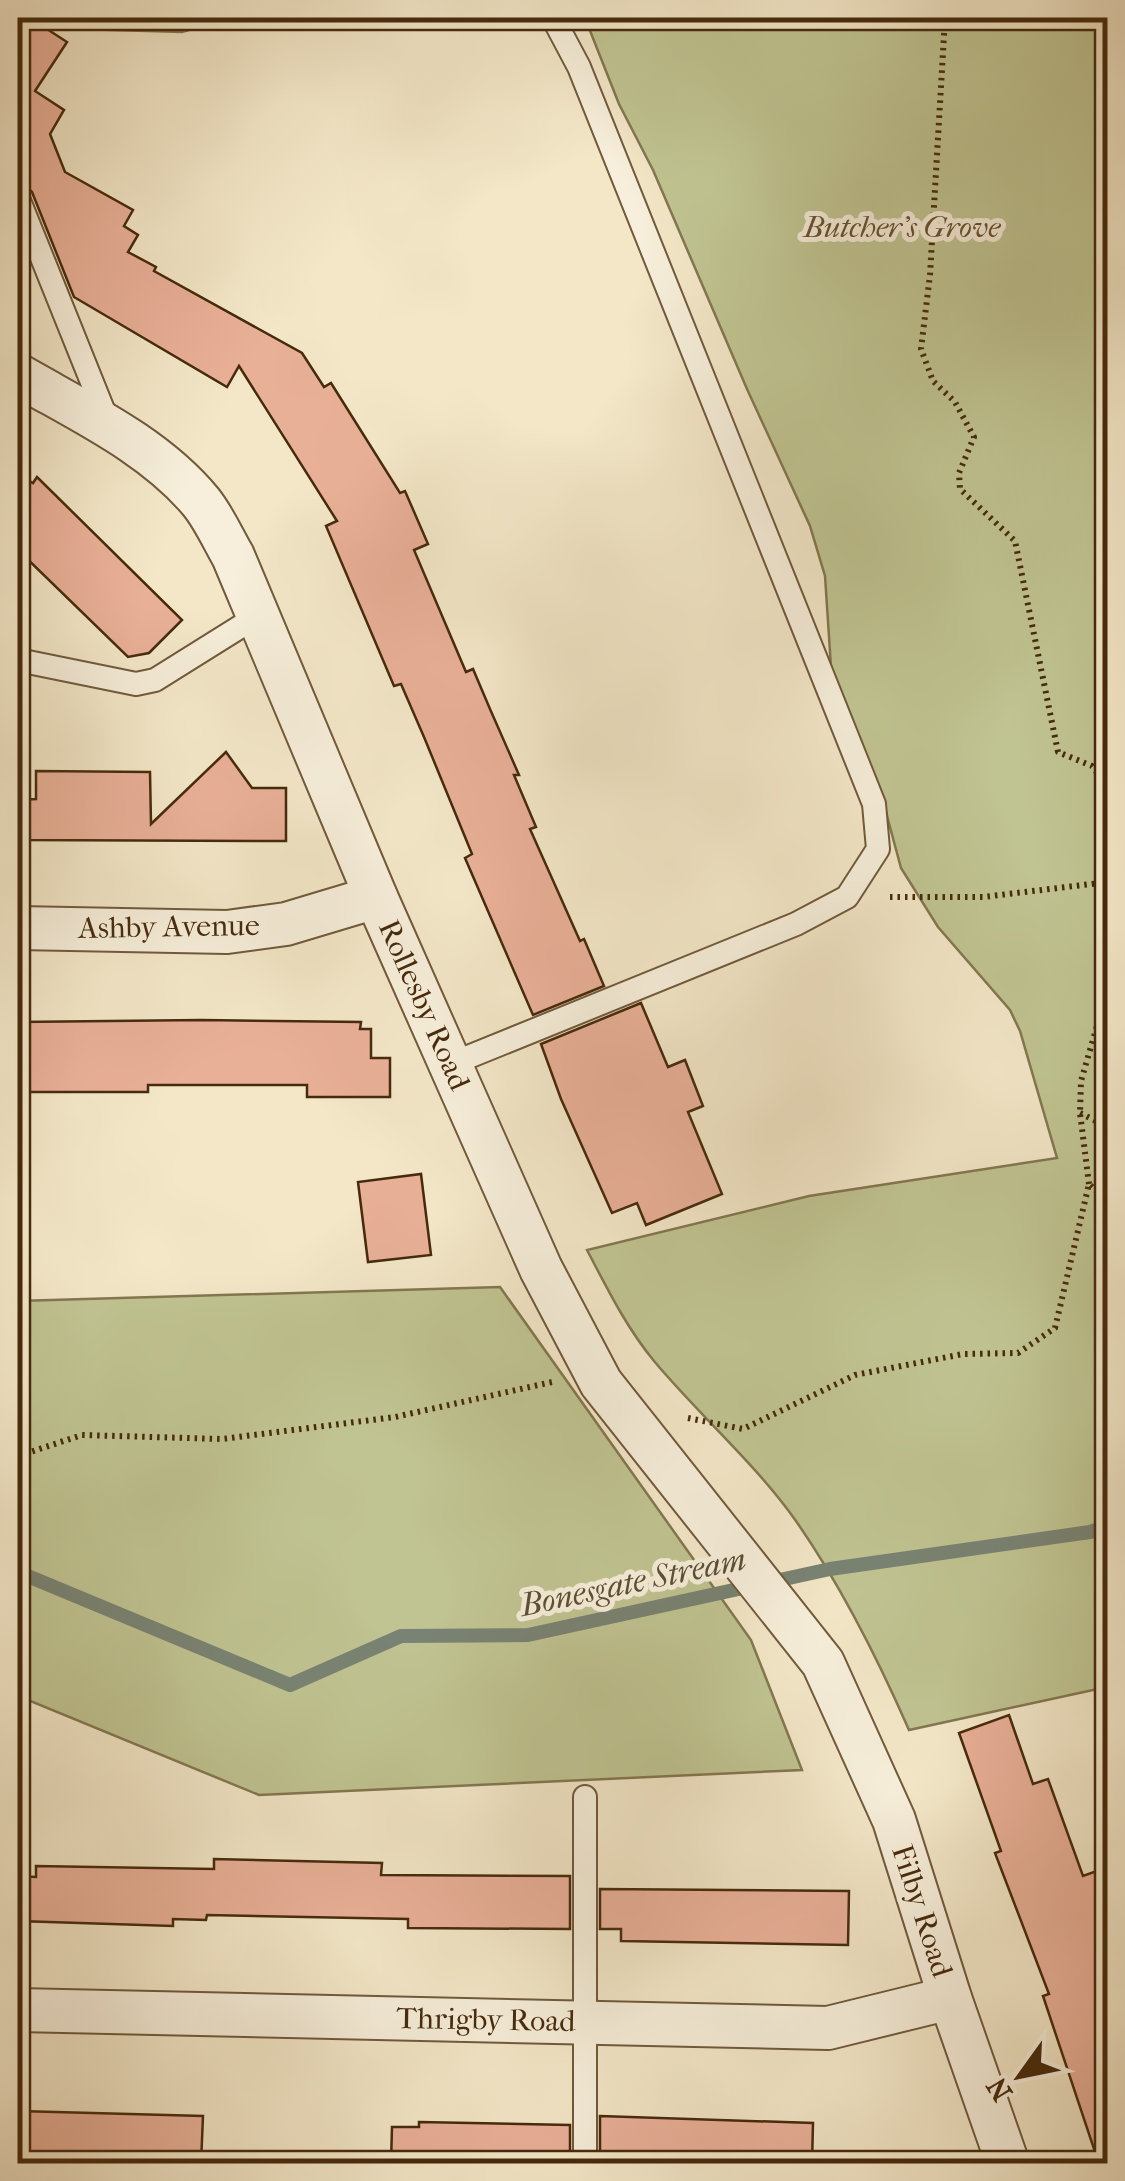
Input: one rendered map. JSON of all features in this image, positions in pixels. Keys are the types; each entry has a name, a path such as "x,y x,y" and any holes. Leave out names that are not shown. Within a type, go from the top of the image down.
{"street":[{"name":"Rollesby Road","path":"18,374 111,428 171,472 202,504 259,615 376,896 541,1269 601,1383 823,1663"},
{"name":"Ashby Avenue","path":"18,928 228,932 286,924 376,896"},
{"name":"Filby Road","path":"823,1663 894,1820 1008,2164"},
{"name":"Thrigby Road","path":"18,2010 828,2028 950,1998"}],"lane":[{"path":"451,1064 796,924 847,897 878,849 874,804 579,68 553,18"},
{"path":"18,198 111,428"},
{"path":"18,660 136,684 154,680 259,615"},
{"path":"585,1797 585,2164"}],"path":[{"path":"740,24 780,18"},
{"path":"945,18 930,275 921,349 932,382 955,402 974,437 958,472 960,489 1014,541 1058,752 1092,766 1108,786"},
{"path":"847,897 983,896 1108,882"},
{"path":"674,1416 743,1429 855,1375 963,1354 1018,1353 1055,1328 1089,1184 1080,1113 1082,1080 1097,1026 1108,1020"},
{"path":"1080,1113 1108,1127"},
{"path":"1089,1184 1108,1203"},
{"path":"18,1456 82,1435 222,1439 394,1417 554,1381 601,1383"}],"green space":[{"path":"47,18 231,18 182,32 78,29"},
{"name":"Butcher's Grove","path":"585,18 1107,18 1107,1687 909,1730 858,1623 813,1546 763,1479 644,1348 587,1250 809,1196 1057,1158 1020,1031 1010,1010 938,927 901,868 880,790 831,667 825,576 810,526 653,170 619,104"},
{"path":"500,1287 751,1640 802,1770 259,1795 18,1696 18,1301"}],"building":[{"path":"18,18 30,18 67,42 35,91 64,110 50,134 65,172 133,210 124,226 138,235 128,252 156,267 154,271 302,353 324,387 331,383 400,493 405,491 428,544 414,550 466,672 473,669 519,775 514,775 536,827 530,829 604,986 533,1015 465,858 472,854 424,737 401,684 394,686 326,526 337,521 239,366 227,387 74,297 32,192 18,183"},
{"path":"18,475 33,483 37,477 182,620 149,653 128,657 18,550"},
{"path":"226,752 252,788 286,788 286,841 18,840 18,800 36,799 36,771 150,772 151,824"},
{"path":"641,1003 668,1067 685,1060 703,1106 688,1112 722,1194 646,1225 637,1203 612,1213 541,1044"},
{"path":"18,1022 361,1022 360,1029 371,1029 371,1058 390,1058 390,1097 307,1097 307,1085 148,1085 148,1092 18,1092"},
{"path":"421,1174 431,1255 368,1262 358,1182"},
{"path":"1009,1715 1033,1784 1048,1779 1083,1876 1108,1867 1108,2163 1099,2164 1043,1996 1049,1994 995,1853 1001,1851 959,1733"},
{"path":"214,1859 382,1863 381,1875 570,1876 570,1929 408,1928 408,1919 207,1915 206,1920 173,1919 173,1926 18,1921 18,1876 36,1877 36,1866 214,1869"},
{"path":"600,1889 849,1891 848,1945 621,1941 621,1929 600,1929"},
{"path":"18,2111 203,2116 201,2164 18,2164"},
{"path":"600,2116 813,2123 812,2164 600,2164"},
{"path":"419,2122 570,2125 570,2164 391,2164 392,2127 419,2127"}],"waterway":[{"name":"Bonesgate Stream","path":"18,1572 290,1685 401,1636 528,1635 830,1569 1090,1532 1108,1526"}]}
